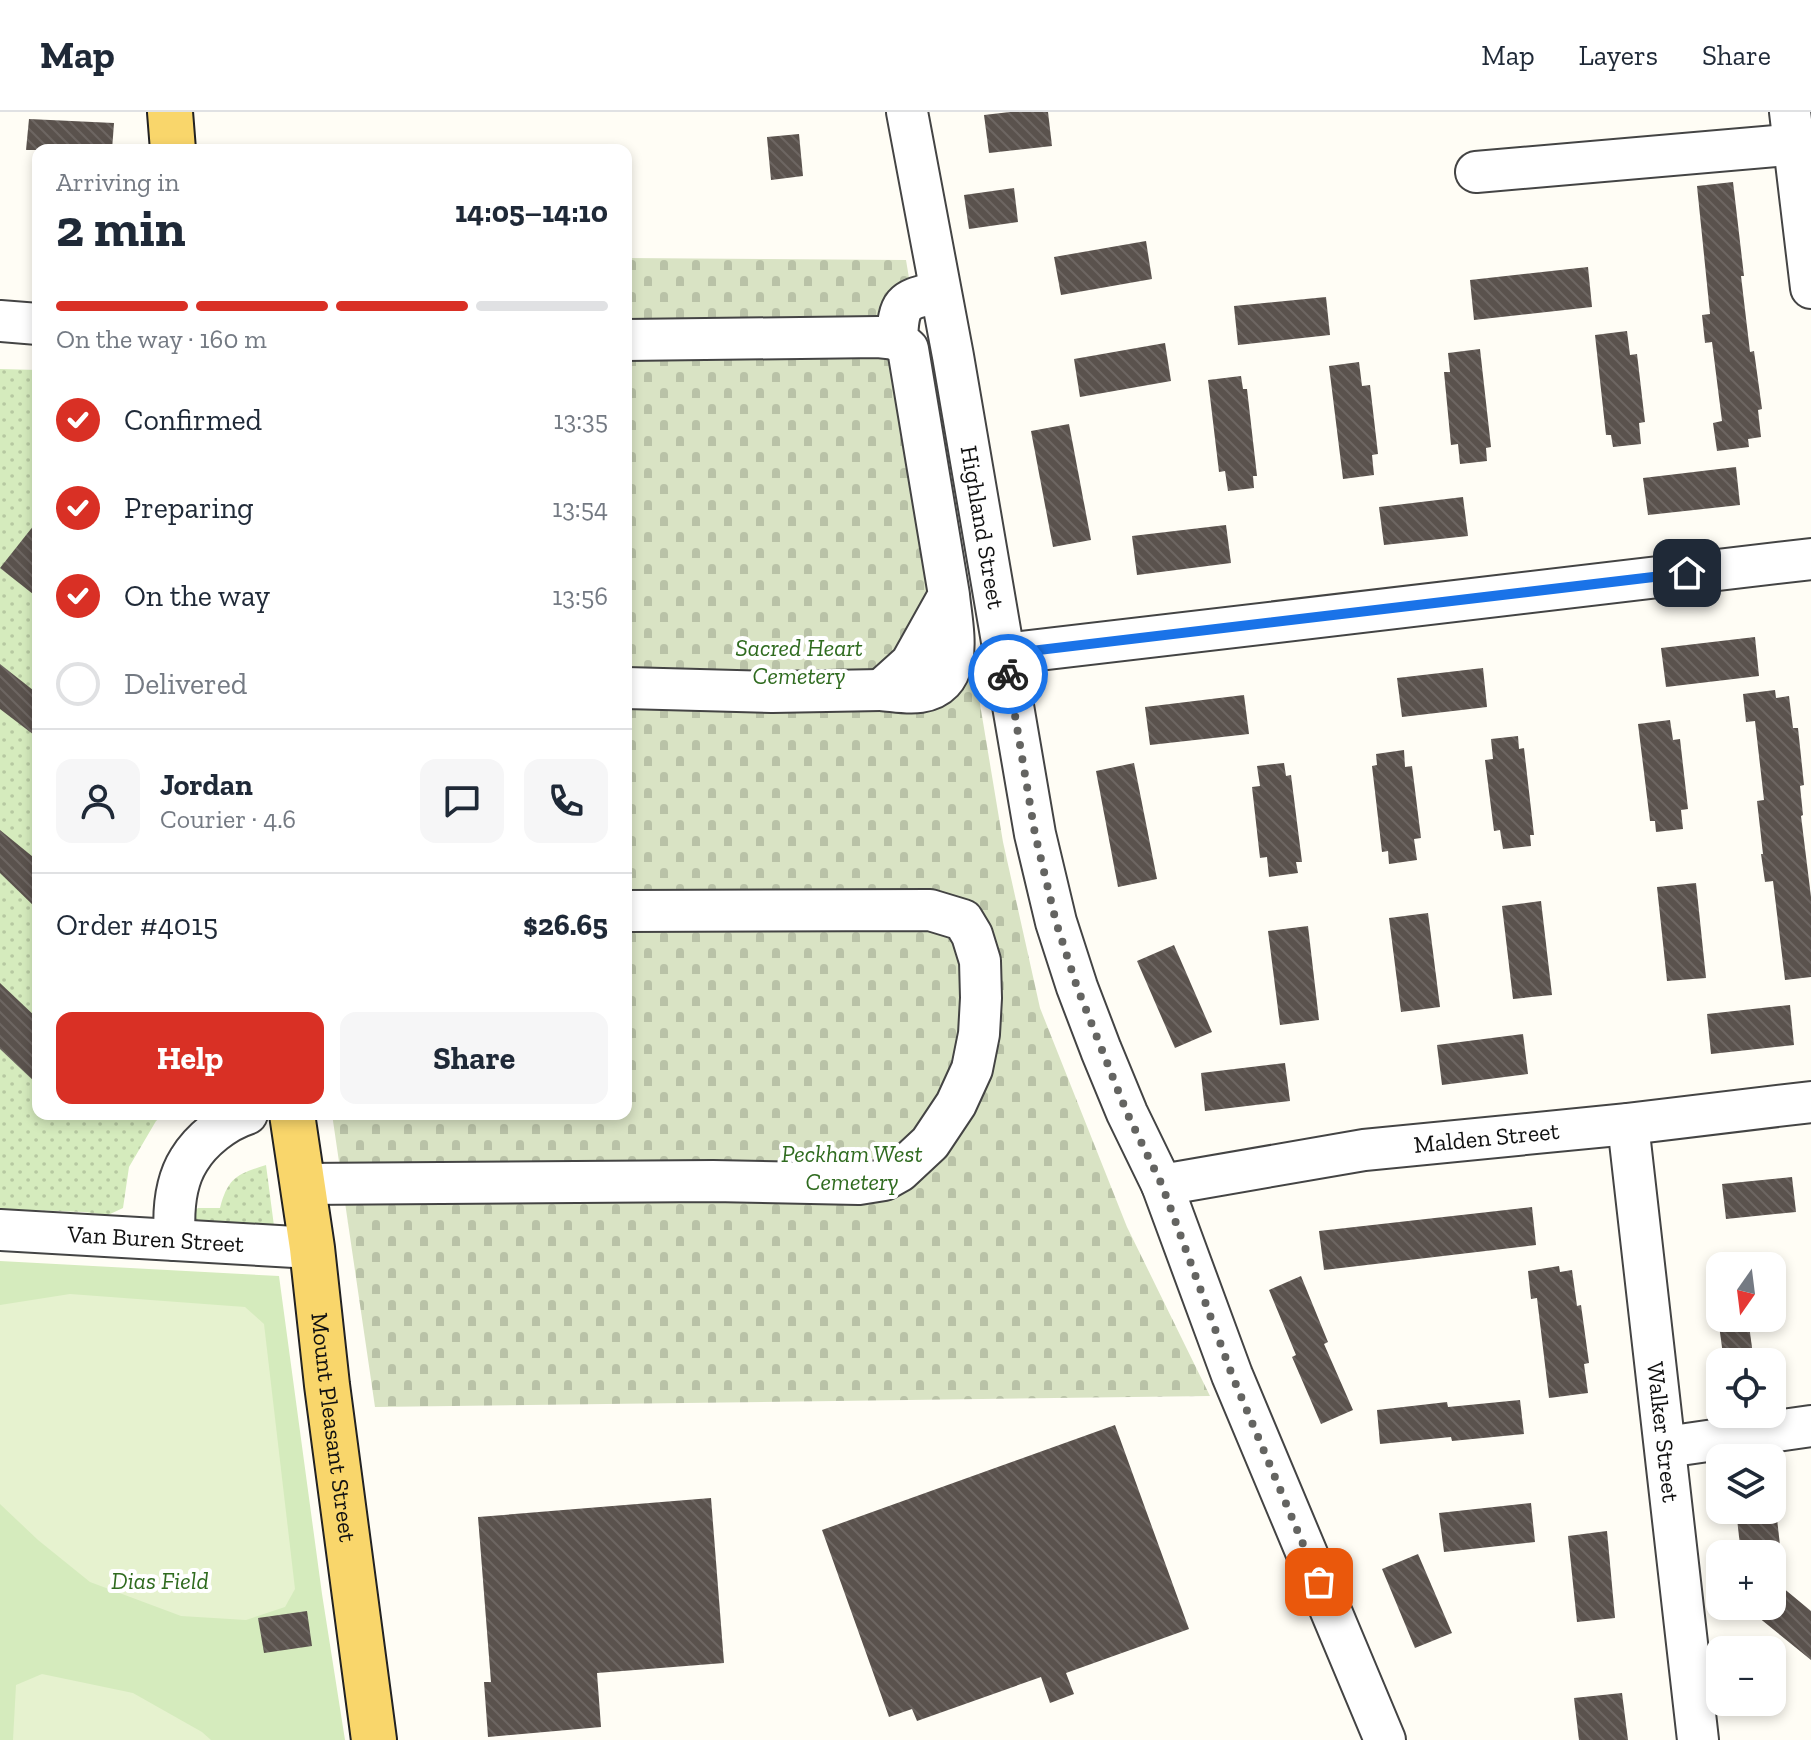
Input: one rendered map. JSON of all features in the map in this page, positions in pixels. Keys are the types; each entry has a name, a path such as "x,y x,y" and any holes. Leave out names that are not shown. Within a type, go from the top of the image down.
{"main road":[{"path":"170,112 173,144"},
{"name":"Mount Pleasant Street","path":"293,1120 374,1740"}],"street":[{"name":"Highland Street","path":"907,112 1035,834 1056,922 1101,1050 1162,1185 1237,1387 1385,1740"},
{"path":"1476,172 1798,133 1811,288"},
{"path":"897,339 898,317 903,304 912,298 940,291"},
{"path":"0,321 32,324"},
{"path":"632,340 897,339 908,349 949,595 911,663 881,690 772,692 632,688"},
{"path":"1005,654 1811,559"},
{"path":"302,1184 713,1181 859,1184 884,1180 900,1171 930,1143 956,1104 972,1069 979,1034 980,961 972,935 963,920 930,910 632,911"},
{"name":"Malden Street","path":"1162,1185 1364,1150 1811,1102"},
{"path":"175,1240 177,1197 189,1160 220,1127 235,1120"},
{"name":"Walker Street","path":"1628,1124 1698,1740"},
{"name":"Van Buren Street","path":"0,1230 312,1248"},
{"path":"1666,1447 1811,1426"}],"green space":[{"name":"Peckham West Cemetery","path":"632,258 906,260 1003,842 1040,1008 1127,1227 1210,1396 375,1407 333,1120 632,1120"},
{"path":"0,369 32,370 32,1120 157,1120 129,1167 123,1208 108,1215 0,1209"},
{"path":"266,1165 274,1226 221,1230 186,1217 198,1208 220,1208 227,1189 236,1178"},
{"name":"Dias Field","path":"0,1261 279,1276 345,1740 0,1740"},
{"path":"70,1294 245,1307 264,1324 295,1589 285,1607 246,1620 181,1616 90,1582 0,1504 0,1305"},
{"path":"42,1674 133,1693 211,1740 13,1740 16,1685"}],"building":[{"path":"1048,112 1052,146 989,153 984,115"},
{"path":"29,119 114,123 112,144 32,144 32,150 26,150"},
{"path":"799,134 803,176 771,180 767,137"},
{"path":"1733,182 1750,352 1754,351 1762,409 1758,410 1761,437 1748,439 1749,447 1717,451 1713,423 1722,421 1712,342 1705,343 1702,315 1710,314 1697,186"},
{"path":"1014,188 1018,222 969,229 964,195"},
{"path":"1146,241 1152,279 1061,295 1054,257"},
{"path":"1588,267 1592,307 1474,320 1470,280"},
{"path":"1326,297 1330,335 1238,345 1234,306"},
{"path":"1627,331 1630,355 1637,354 1645,422 1639,423 1641,444 1613,447 1611,435 1606,435 1595,335"},
{"path":"1165,343 1171,381 1080,397 1074,359"},
{"path":"1480,349 1491,447 1486,448 1487,461 1460,464 1458,444 1451,445 1444,372 1450,372 1448,353"},
{"path":"1359,362 1362,386 1370,385 1378,454 1372,455 1374,475 1343,479 1329,366"},
{"path":"1241,376 1243,389 1247,389 1257,476 1253,476 1254,488 1228,491 1225,471 1219,472 1208,380"},
{"path":"1069,424 1091,540 1053,547 1031,431"},
{"path":"1736,467 1740,505 1648,515 1643,478"},
{"path":"1463,497 1468,536 1384,545 1379,507"},
{"path":"1226,525 1231,563 1137,575 1132,536"},
{"path":"32,528 32,593 0,568"},
{"path":"1755,637 1759,676 1666,687 1661,648"},
{"path":"0,664 32,689 32,733 0,709"},
{"path":"1483,668 1487,707 1402,717 1397,678"},
{"path":"1775,690 1776,698 1789,696 1793,728 1798,728 1804,785 1800,786 1801,816 1811,897 1811,977 1785,980 1773,881 1765,882 1761,854 1757,801 1764,800 1755,721 1746,722 1743,694"},
{"path":"1244,695 1249,734 1150,745 1145,707"},
{"path":"1670,720 1673,740 1680,739 1688,809 1681,810 1683,829 1656,832 1655,821 1650,821 1638,724"},
{"path":"1518,736 1519,749 1524,748 1534,835 1530,835 1531,846 1503,849 1500,830 1494,831 1485,760 1493,759 1491,739"},
{"path":"1404,750 1405,767 1412,766 1421,838 1414,839 1417,860 1389,864 1388,851 1382,852 1372,766 1377,765 1376,754"},
{"path":"1134,763 1157,879 1118,887 1096,771"},
{"path":"1284,763 1286,776 1291,775 1302,862 1296,862 1298,873 1269,877 1267,857 1260,858 1252,787 1260,786 1257,766"},
{"path":"0,830 32,856 32,904 0,873"},
{"path":"1696,883 1706,978 1667,981 1657,887"},
{"path":"1541,901 1552,995 1513,999 1502,906"},
{"path":"1428,913 1440,1007 1401,1012 1389,918"},
{"path":"1308,926 1319,1020 1280,1025 1268,931"},
{"path":"1174,945 1212,1032 1175,1048 1137,961"},
{"path":"0,983 32,1013 32,1079 0,1049"},
{"path":"1790,1005 1794,1045 1711,1054 1707,1014"},
{"path":"1523,1034 1528,1074 1442,1085 1437,1045"},
{"path":"1285,1063 1290,1101 1205,1111 1201,1073"},
{"path":"1792,1177 1796,1212 1726,1219 1722,1184"},
{"path":"1532,1207 1536,1245 1324,1270 1319,1231"},
{"path":"1559,1266 1560,1272 1572,1270 1577,1306 1581,1305 1589,1363 1584,1364 1588,1393 1549,1398 1537,1298 1531,1299 1528,1271"},
{"path":"1301,1276 1328,1342 1324,1344 1353,1410 1321,1424 1292,1357 1296,1355 1269,1290"},
{"path":"1720,1332 1750,1332 1752,1348 1722,1348"},
{"path":"1520,1400 1524,1434 1380,1444 1377,1410 1447,1402 1448,1407"},
{"path":"1115,1425 1189,1629 1066,1673 1074,1694 1050,1703 1041,1677 917,1721 912,1709 889,1717 822,1530"},
{"path":"711,1498 724,1663 597,1673 601,1727 488,1737 484,1682 491,1682 478,1517"},
{"path":"1531,1503 1535,1542 1444,1552 1439,1513"},
{"path":"1738,1524 1778,1524 1779,1540 1739,1540"},
{"path":"1607,1531 1615,1618 1577,1622 1568,1536"},
{"path":"1418,1554 1452,1633 1415,1648 1382,1569"},
{"path":"1786,1590 1811,1611 1811,1660 1786,1640 1786,1636 1781,1636 1762,1620 1786,1620"},
{"path":"307,1611 312,1646 264,1653 258,1618"},
{"path":"1622,1693 1628,1740 1579,1740 1574,1698"}],"way so far":[{"path":"1008,674 1035,834 1056,922 1077,987 1127,1113 1162,1185 1232,1375 1319,1582"}],"route":[{"path":"1008,674 1005,654 1687,573"}],"park label":[{"name":"Sacred Heart Cemetery","path":"799,662"}]}
